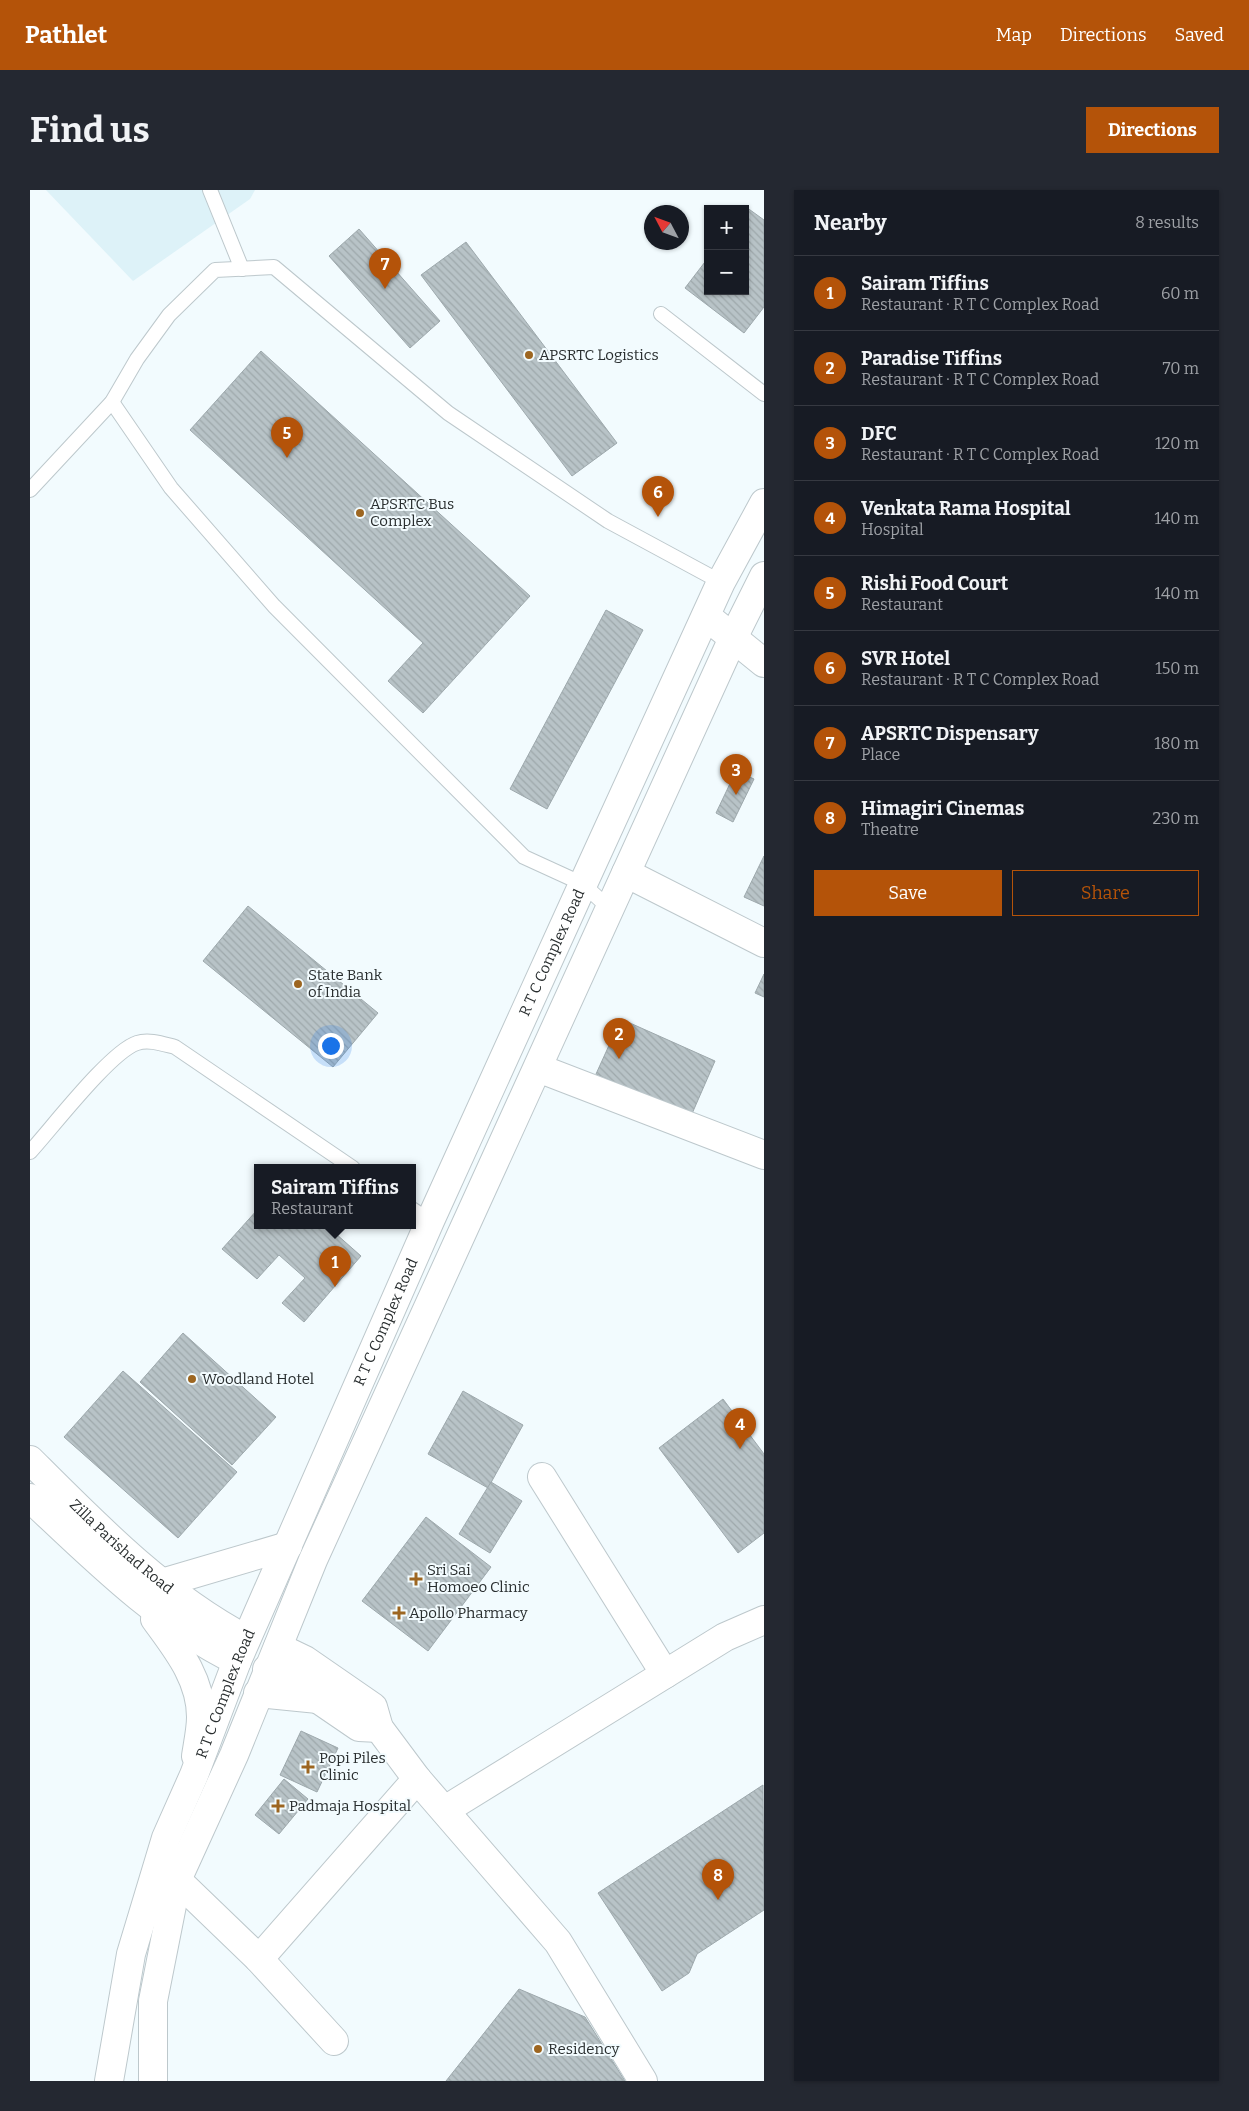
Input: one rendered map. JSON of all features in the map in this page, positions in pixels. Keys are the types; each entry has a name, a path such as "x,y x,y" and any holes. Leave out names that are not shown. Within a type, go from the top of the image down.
{"main road":[{"name":"R T C Complex Road","path":"416,1227 583,884 721,582 764,503"},
{"path":"153,2081 153,2001 177,1880 234,1755 313,1560 733,638 764,576"},
{"path":"706,616 764,663"},
{"path":"626,873 764,943"},
{"path":"538,1068 764,1156"},
{"name":"R T C Complex Road","path":"109,2081 131,1954 166,1838 194,1774 242,1650 288,1546 415,1229"},
{"name":"Zilla Parishad Road","path":"30,1460 102,1532 162,1583 221,1626 242,1650"},
{"path":"542,1477 665,1674"},
{"name":"Zilla Parishad Road","path":"30,1498 138,1596"},
{"path":"162,1583 288,1546"},
{"path":"138,1596 189,1634 242,1650 268,1670 318,1699 359,1727 379,1728"},
{"path":"138,1596 184,1658 195,1681 201,1716 194,1774"},
{"path":"445,1810 725,1637 764,1620"},
{"path":"268,1670 305,1660 373,1707 379,1728 417,1779 558,1942 643,2081"},
{"path":"259,1959 417,1779"},
{"path":"177,1880 259,1959 334,2042"}],"lane":[{"path":"210,190 242,269"},
{"path":"30,490 112,402 137,359 169,315 214,270 274,267 448,413 608,521 721,582"},
{"path":"661,314 764,394"},
{"path":"112,402 171,488 274,606 524,857 583,884 610,909"},
{"path":"30,1152 118,1053 138,1043 156,1042 175,1047 347,1164"}],"shaded area":[{"path":"46,190 255,190 250,199 133,281"}],"building":[{"path":"749,209 764,220 764,307 744,333 685,288 704,263 704,295 749,295"},
{"path":"359,229 440,321 410,348 329,256"},
{"path":"466,242 617,443 572,476 421,275"},
{"name":"APSRTC Bus Complex","path":"261,351 530,596 423,713 388,681 423,643 190,430"},
{"path":"606,610 643,630 547,809 510,789"},
{"path":"736,771 754,779 733,822 716,813"},
{"path":"764,856 764,906 744,897"},
{"path":"248,906 378,1013 333,1067 203,961"},
{"path":"764,974 764,997 755,993"},
{"path":"621,1019 715,1061 691,1116 596,1074"},
{"path":"254,1213 254,1229 330,1229 361,1256 304,1322 282,1303 305,1278 279,1255 257,1279 222,1249"},
{"path":"183,1333 276,1417 232,1465 140,1382"},
{"path":"123,1371 237,1472 178,1538 64,1437"},
{"path":"463,1391 523,1425 488,1488 428,1454"},
{"path":"723,1399 764,1454 764,1533 738,1553 659,1448"},
{"path":"491,1482 522,1501 490,1553 459,1534"},
{"path":"426,1517 491,1567 428,1651 362,1601"},
{"path":"301,1731 338,1748 317,1792 280,1775"},
{"path":"284,1779 308,1799 279,1834 255,1815"},
{"path":"763,1785 764,1910 697,1954 689,1973 662,1991 598,1893"},
{"name":"Residency","path":"519,1989 585,2017 625,2081 446,2081"}],"place":[{"name":"APSRTC Dispensary","path":"385,289"},
{"name":"APSRTC Logistics","path":"529,355"},
{"name":"Rishi Food Court","path":"287,458"},
{"name":"APSRTC Bus Complex","path":"360,513"},
{"name":"SVR Hotel","path":"658,517"},
{"name":"DFC","path":"736,795"},
{"name":"State Bank of India","path":"298,984"},
{"name":"Paradise Tiffins","path":"619,1059"},
{"name":"Sairam Tiffins","path":"335,1287"},
{"name":"Woodland Hotel","path":"192,1379"},
{"name":"Venkata Rama Hospital","path":"740,1449"},
{"name":"Sri Sai Homoeo Clinic","path":"416,1579"},
{"name":"Apollo Pharmacy","path":"399,1613"},
{"name":"Popi Piles Clinic","path":"308,1767"},
{"name":"Padmaja Hospital","path":"278,1806"},
{"name":"Himagiri Cinemas","path":"718,1900"},
{"name":"Residency","path":"538,2049"}]}
